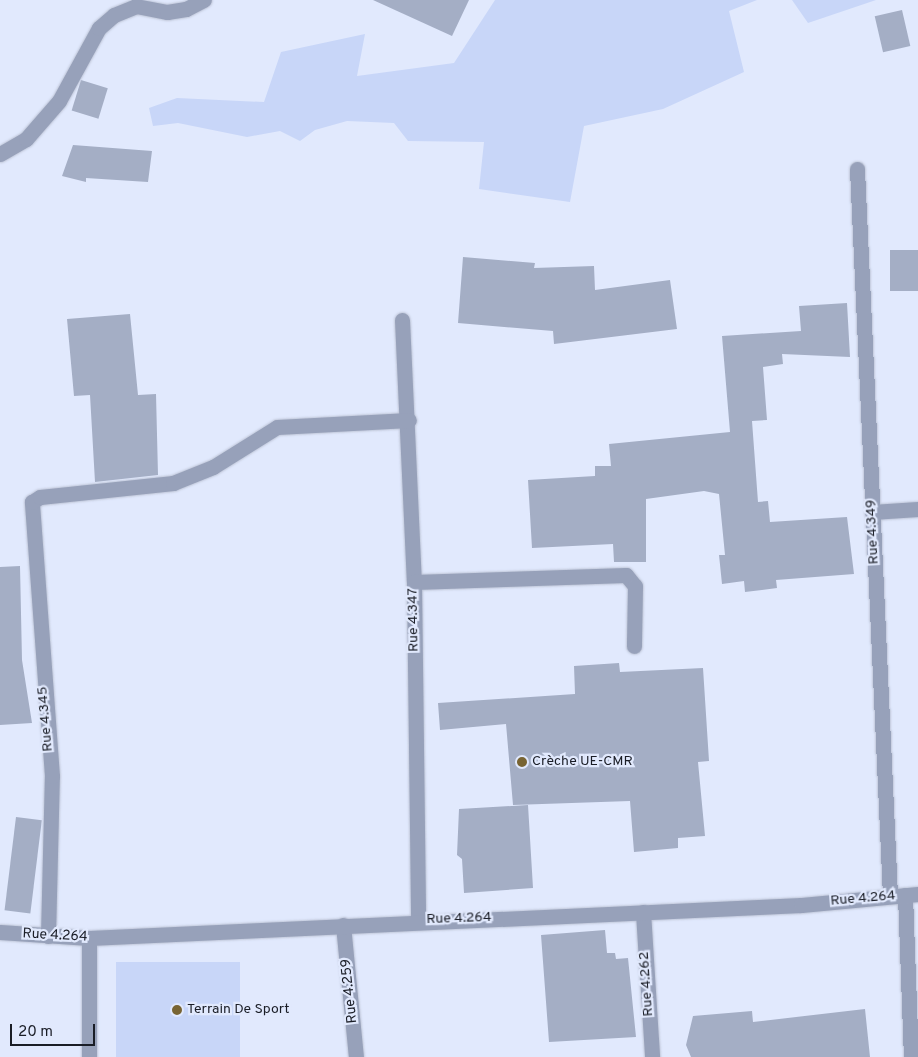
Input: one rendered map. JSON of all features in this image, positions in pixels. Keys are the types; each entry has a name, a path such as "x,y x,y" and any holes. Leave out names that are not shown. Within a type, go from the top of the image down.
{"street":[{"path":"0,154 26,139 59,101 99,28 114,15 136,6 168,12 186,10 204,0"},
{"name":"Rue 4.349","path":"857,169 890,896"},
{"name":"Rue 4.347","path":"402,320 409,420 414,582 418,920"},
{"name":"Rue 4.345","path":"48,936 52,776 32,502 40,497 173,483 213,467 277,427 409,420"},
{"path":"872,512 918,509"},
{"path":"414,582 626,575 635,586 634,646"},
{"path":"911,1057 912,894"},
{"name":"Rue 4.264","path":"0,932 89,938 418,920 643,912 912,894"},
{"name":"Rue 4.262","path":"643,912 652,1057"},
{"name":"Rue 4.259","path":"343,925 356,1057"},
{"path":"89,938 89,1057"}],"shaded area":[{"path":"495,0 757,0 729,11 744,72 663,109 584,126 570,202 479,189 484,142 408,141 394,123 347,121 315,130 300,141 280,131 247,137 178,123 153,126 149,108 177,98 264,102 281,52 365,34 357,76 454,63"},
{"path":"792,0 876,0 808,23"},
{"name":"Terrain De Sport","path":"116,962 240,962 240,1057 116,1057"}],"building":[{"path":"373,0 469,0 452,36"},
{"path":"902,10 910,46 883,52 875,16"},
{"path":"81,80 108,88 98,119 72,111"},
{"path":"73,145 152,151 148,182 86,178 86,182 62,176"},
{"path":"890,250 918,250 918,291 890,291"},
{"path":"463,257 535,263 534,268 594,266 595,290 670,280 677,329 554,344 553,331 458,323"},
{"path":"847,303 850,357 782,354 783,364 763,367 767,420 752,421 758,502 768,501 770,522 847,517 854,574 776,580 777,588 745,592 744,581 722,584 719,555 725,555 719,494 704,491 646,499 646,562 614,562 613,544 532,548 528,480 595,476 595,466 611,466 609,444 730,432 722,336 801,331 799,306"},
{"path":"130,314 138,395 156,394 158,475 95,482 90,395 74,396 67,319"},
{"path":"20,566 22,660 32,723 0,725 0,567"},
{"path":"619,663 620,672 703,668 709,761 698,762 705,836 678,838 678,848 634,852 630,801 513,805 506,724 440,730 438,703 575,694 574,666"},
{"path":"528,805 533,888 464,893 462,859 457,855 459,809"},
{"path":"16,817 42,820 30,913 5,910"},
{"path":"605,930 607,953 615,953 616,959 628,958 636,1037 549,1042 541,935"},
{"path":"865,1009 870,1057 691,1057 686,1045 693,1016 752,1011 753,1022"}],"place":[{"name":"Crèche UE-CMR","path":"522,762"},
{"name":"Terrain De Sport","path":"177,1010"}]}
